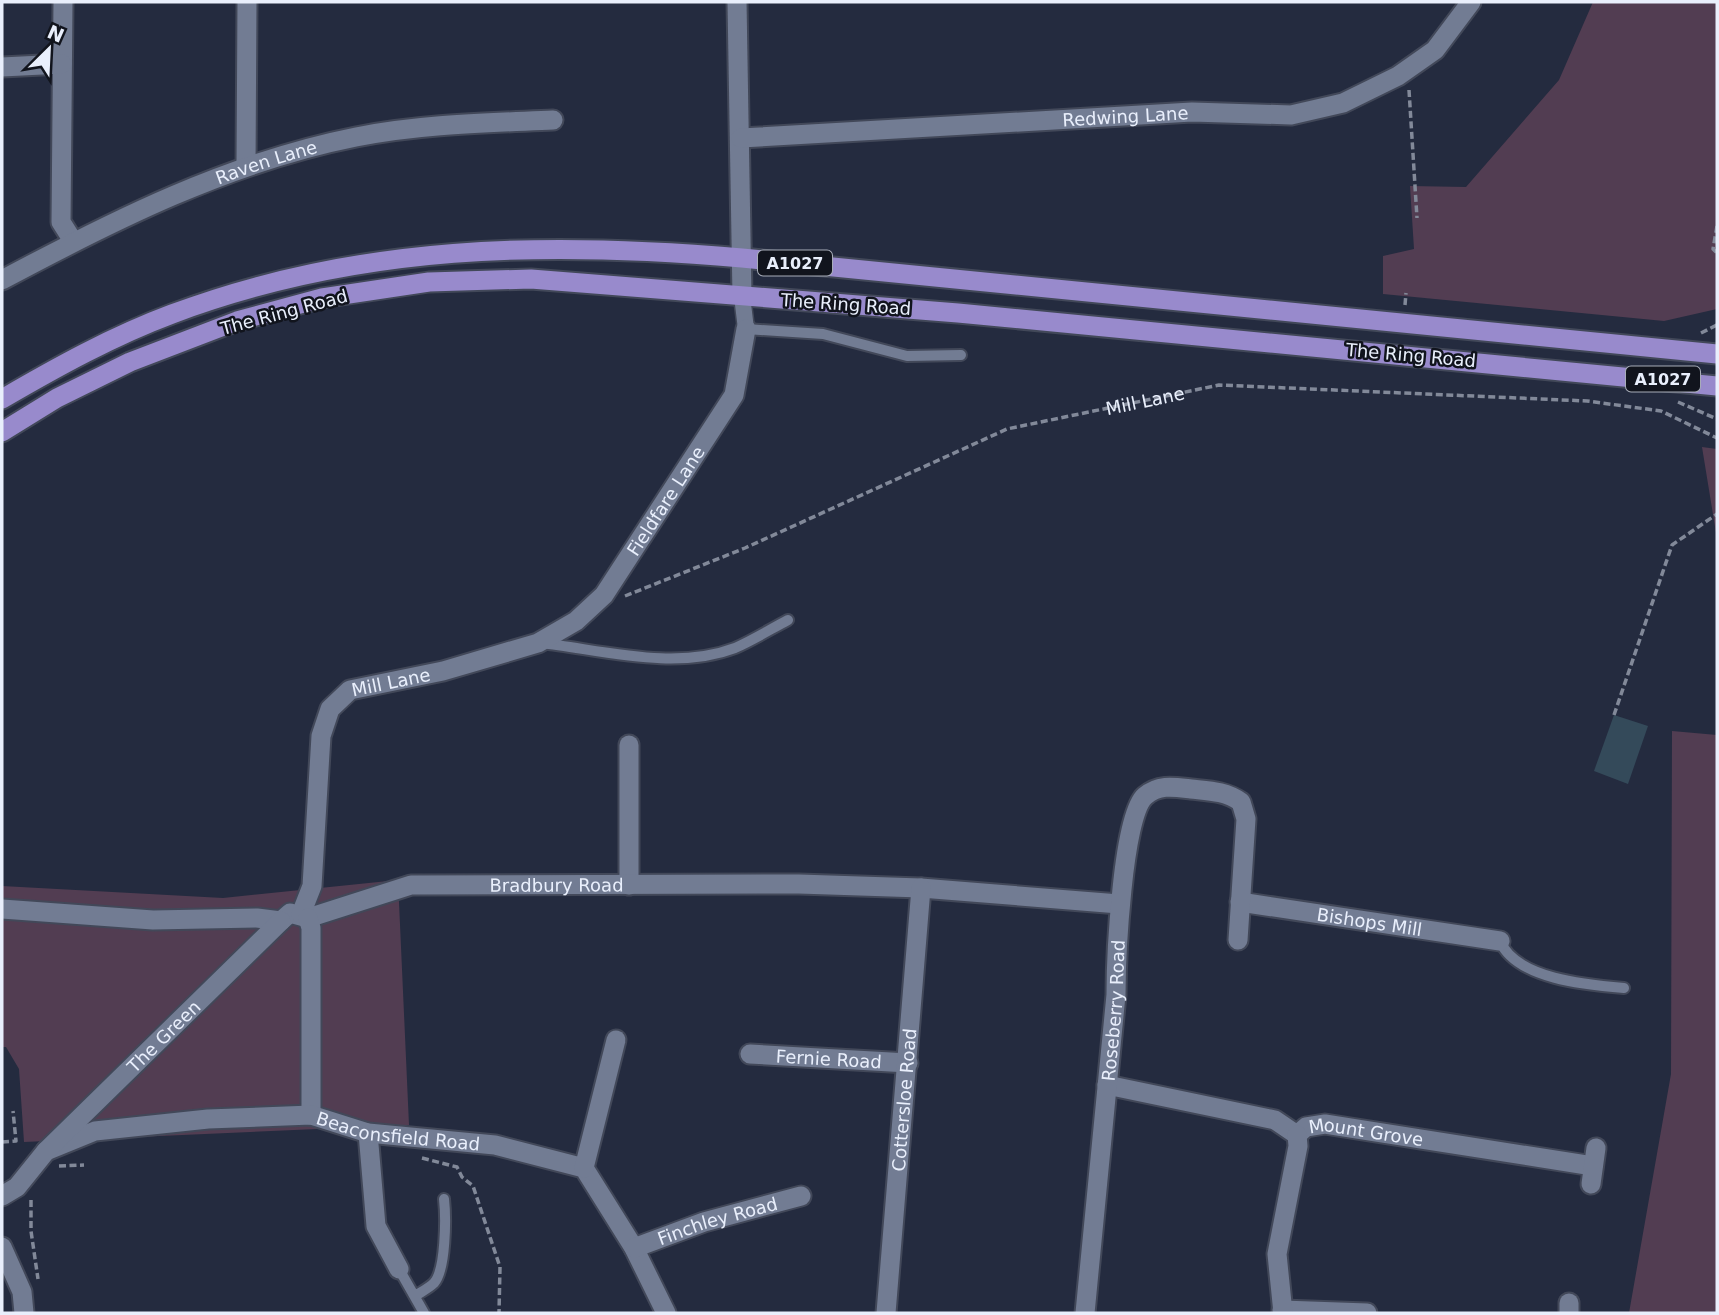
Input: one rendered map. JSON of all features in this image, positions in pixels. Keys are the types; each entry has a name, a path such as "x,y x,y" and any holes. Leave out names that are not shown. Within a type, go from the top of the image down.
{"main road":[{"name":"The Ring Road","path":"2,399 107,342 172,314 287,278 353,264 464,250 539,247 607,248 742,258 1717,354"},
{"name":"The Ring Road","path":"2,432 57,398 130,362 237,321 322,298 429,282 531,279 971,314 1717,386"}],"street":[{"path":"64,2 61,222 73,242"},
{"path":"246,165 247,2"},
{"path":"737,2 742,296 746,329"},
{"name":"Redwing Lane","path":"741,138 1192,112 1291,116 1343,103 1408,70 1435,50 1471,2"},
{"path":"2,67 62,64"},
{"name":"Raven Lane","path":"2,280 73,242 246,165 357,137 443,126 553,120"},
{"name":"Fieldfare Lane","path":"538,643 576,621 604,595 734,395 746,329"},
{"name":"Mill Lane","path":"311,1115 311,928 305,916 312,886 321,736 330,709 350,690 443,671 538,643"},
{"path":"629,745 629,885"},
{"name":"Roseberry Road","path":"1085,1313 1116,995 1119,904 1136,815 1143,797 1161,786 1227,793 1241,802 1246,819 1240,902"},
{"name":"Bradbury Road","path":"2,909 153,920 257,918 281,921 290,913 305,916 411,885 799,884 921,888 1119,904"},
{"name":"Cottersloe Road","path":"886,1313 921,888"},
{"path":"1238,940 1240,902"},
{"name":"Bishops Mill","path":"1240,902 1500,941"},
{"name":"The Green","path":"2,1196 50,1159 281,921"},
{"path":"616,1040 584,1168 634,1248 666,1313"},
{"name":"Fernie Road","path":"750,1054 908,1063"},
{"name":"Mount Grove","path":"1107,1085 1275,1120 1297,1135 1306,1127 1325,1125 1593,1166"},
{"name":"Beaconsfield Road","path":"50,1159 95,1131 208,1119 311,1115 368,1133 495,1145 584,1168"},
{"path":"368,1133 376,1226 399,1269"},
{"path":"1297,1135 1298,1146 1277,1254 1283,1312 1367,1313"},
{"name":"Finchley Road","path":"634,1248 704,1222 801,1196"},
{"path":"2,1247 22,1292 24,1313"}],"lane":[{"path":"746,329 823,334 907,356 961,355"},
{"path":"538,643 668,658 697,657 734,648 788,620"},
{"path":"1500,941 1505,953 1535,971 1576,984 1624,988"},
{"path":"415,1296 434,1284 440,1272 446,1220 444,1199"},
{"path":"399,1269 424,1313"}],"path":[{"path":"1408,70 1417,218"},
{"path":"1717,226 1713,249 1717,253"},
{"name":"Mill Lane","path":"604,595 629,596 746,548 1007,429 1219,385 1587,401 1661,411 1717,438"},
{"path":"1614,715 1672,545 1717,514"},
{"path":"2,1142 16,1141 13,1111"},
{"path":"50,1159 84,1165"},
{"path":"35,1190 31,1200 31,1231 38,1287"}],"shaded area":[{"path":"1593,2 1717,2 1717,309 1664,321 1383,294 1383,256 1414,249 1410,186 1466,187 1559,80"},
{"path":"1702,447 1717,449 1717,539"},
{"path":"1672,731 1717,735 1717,1313 1629,1313 1671,1074"},
{"path":"398,880 409,1125 24,1142 19,1069 6,1047 2,1047 2,886 223,898"}],"building":[{"path":"1614,715 1648,726 1628,784 1594,771"}]}
